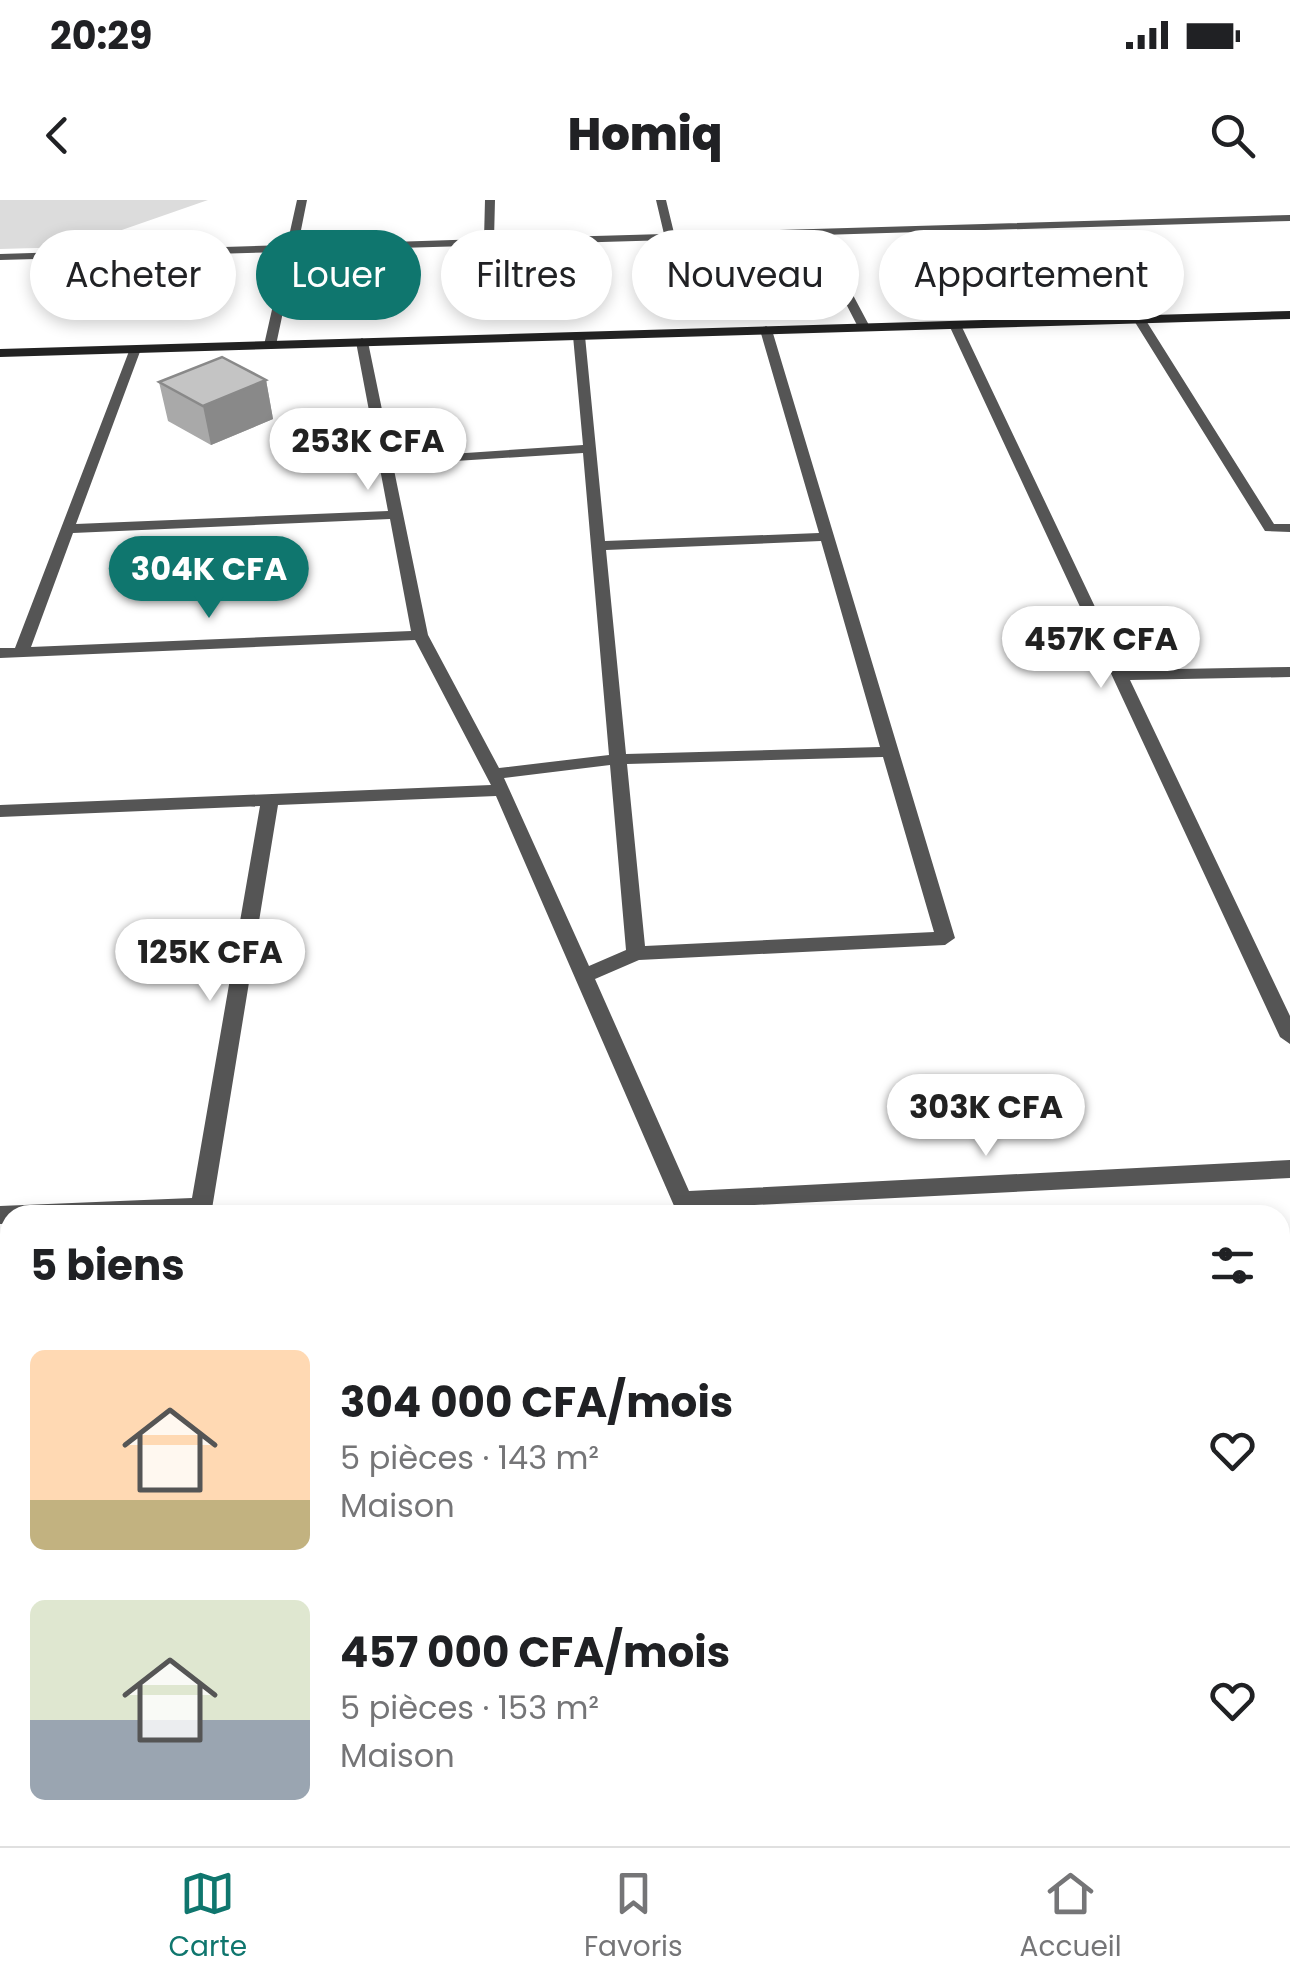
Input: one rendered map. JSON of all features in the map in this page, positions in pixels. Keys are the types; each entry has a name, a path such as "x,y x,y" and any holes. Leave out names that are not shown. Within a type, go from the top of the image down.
{"street":[{"path":"296,230 302,200"},
{"path":"489,230 490,200"},
{"path":"661,200 668,230"},
{"path":"859,230 1174,216 1290,218"},
{"path":"0,257 256,249"},
{"path":"1184,318 1290,315"},
{"path":"859,318 864,328"},
{"path":"270,345 276,320"},
{"path":"0,353 1138,320 1270,528 1290,528"},
{"path":"954,325 1290,1037"},
{"path":"585,976 636,953 945,938 766,330"},
{"path":"580,336 636,953"},
{"path":"362,342 420,636 498,782 686,1205"},
{"path":"20,652 136,349"},
{"path":"384,462 590,448"},
{"path":"67,529 395,516"},
{"path":"598,546 825,537"},
{"path":"0,652 420,636"},
{"path":"1119,674 1290,672"},
{"path":"0,811 270,800 498,782 617,759 890,752"},
{"path":"201,1205 270,800"},
{"path":"719,1205 1290,1169"}],"shaded area":[{"path":"0,200 208,200 122,230 30,230 30,248 0,249"}],"building":[{"path":"222,357 266,380 203,406 159,382"}]}
